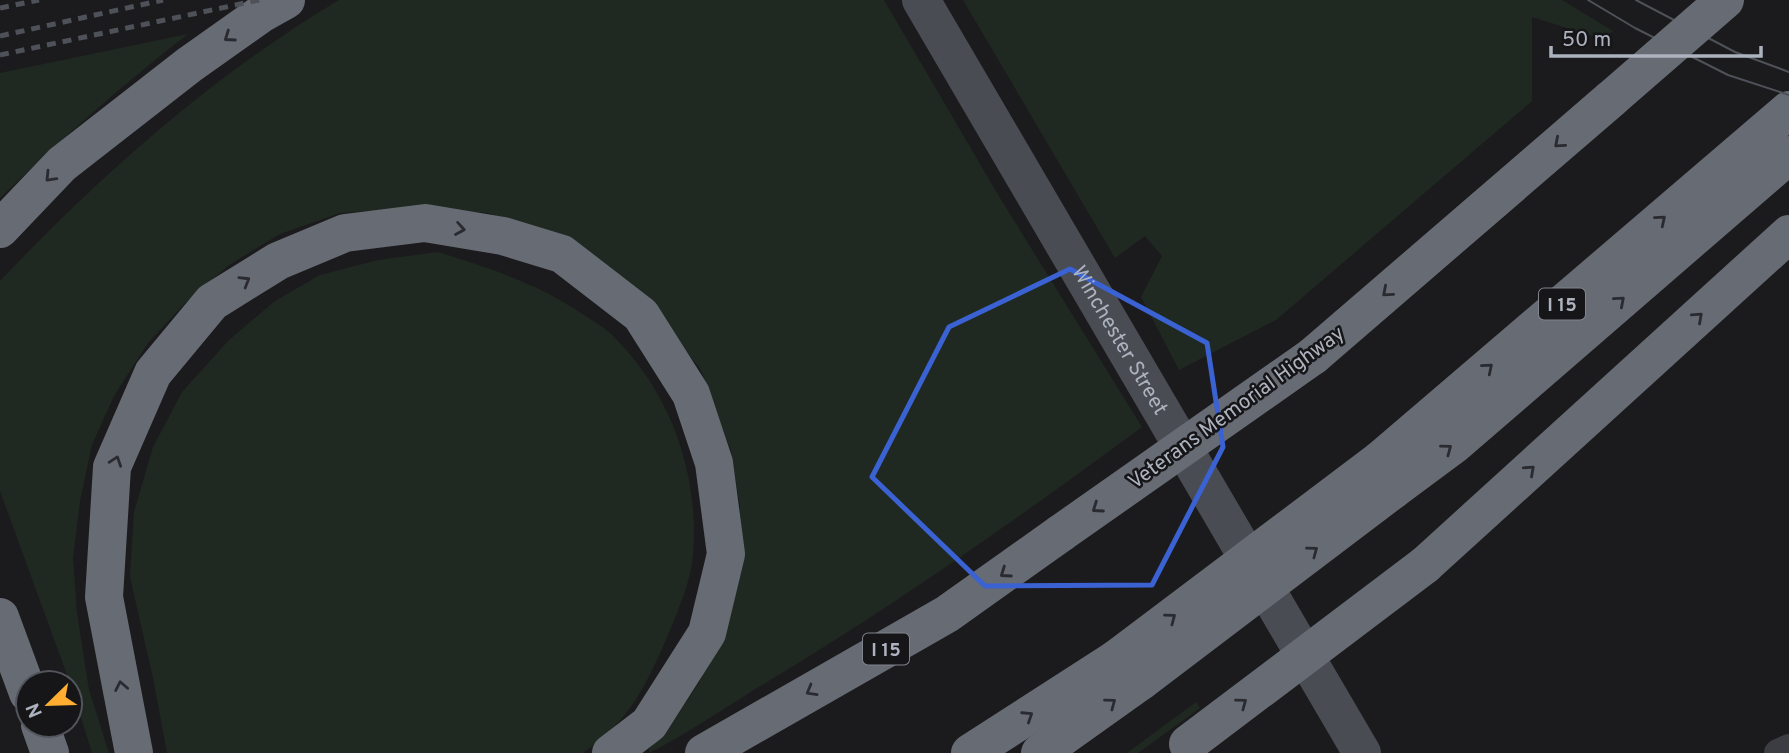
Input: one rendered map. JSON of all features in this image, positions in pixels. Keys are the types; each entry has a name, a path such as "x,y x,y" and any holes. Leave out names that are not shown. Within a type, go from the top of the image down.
{"highway":[{"path":"0,229 62,164 189,65 261,14 286,0"},
{"name":"Veterans Memorial Highway","path":"704,753 947,614 1313,356 1725,0"},
{"name":"I 15","path":"970,753 1129,670 1386,475 1789,110"},
{"path":"1386,475 1455,444 1789,155"},
{"path":"134,753 104,597 112,467 153,373 212,302 278,261 345,233 425,223 503,236 562,254 641,315 691,394 714,463 726,554 706,633 649,724 611,753"},
{"path":"1181,748 1425,565 1789,234"},
{"path":"0,617 19,669"},
{"path":"1040,753 1129,670"}],"main road":[{"name":"Winchester Street","path":"921,0 1362,753"}],"street":[{"path":"1778,753 1789,748"}],"highlighted area":[{"path":"1070,269 1207,343 1223,447 1152,585 985,586 872,477 949,327"}],"shaded area":[{"path":"339,0 884,0 1000,198 1142,427 911,591 694,728 649,753 649,749 673,722 699,683 720,631 737,576 740,506 731,451 701,370 659,317 560,238 488,213 420,207 340,213 280,234 229,265 185,303 148,343 114,396 92,445 80,501 73,558 77,613 89,690 109,753 92,753 84,728 84,669 65,669 0,491 0,281 78,203 160,129 247,61"},
{"path":"963,0 1562,0 1613,31 1602,39 1532,17 1532,101 1276,320 1179,370 1141,297 1162,256 1145,236 1115,258"},
{"path":"188,34 92,113 0,198 0,73"},
{"path":"438,252 495,271 550,294 600,326 632,356 666,410 687,469 694,532 692,564 675,619 647,681 622,719 583,753 167,753 130,577 134,512 153,447 182,392 229,340 275,301 320,275 378,260"},
{"path":"1196,702 1200,708 1138,753 1127,753"}],"tram line":[{"path":"1588,0 1635,28 1728,75 1789,95"},
{"path":"1636,0 1735,52 1789,72"}],"railway":[{"path":"0,8 39,0"},
{"path":"0,36 163,0"},
{"path":"0,55 259,0"}]}
